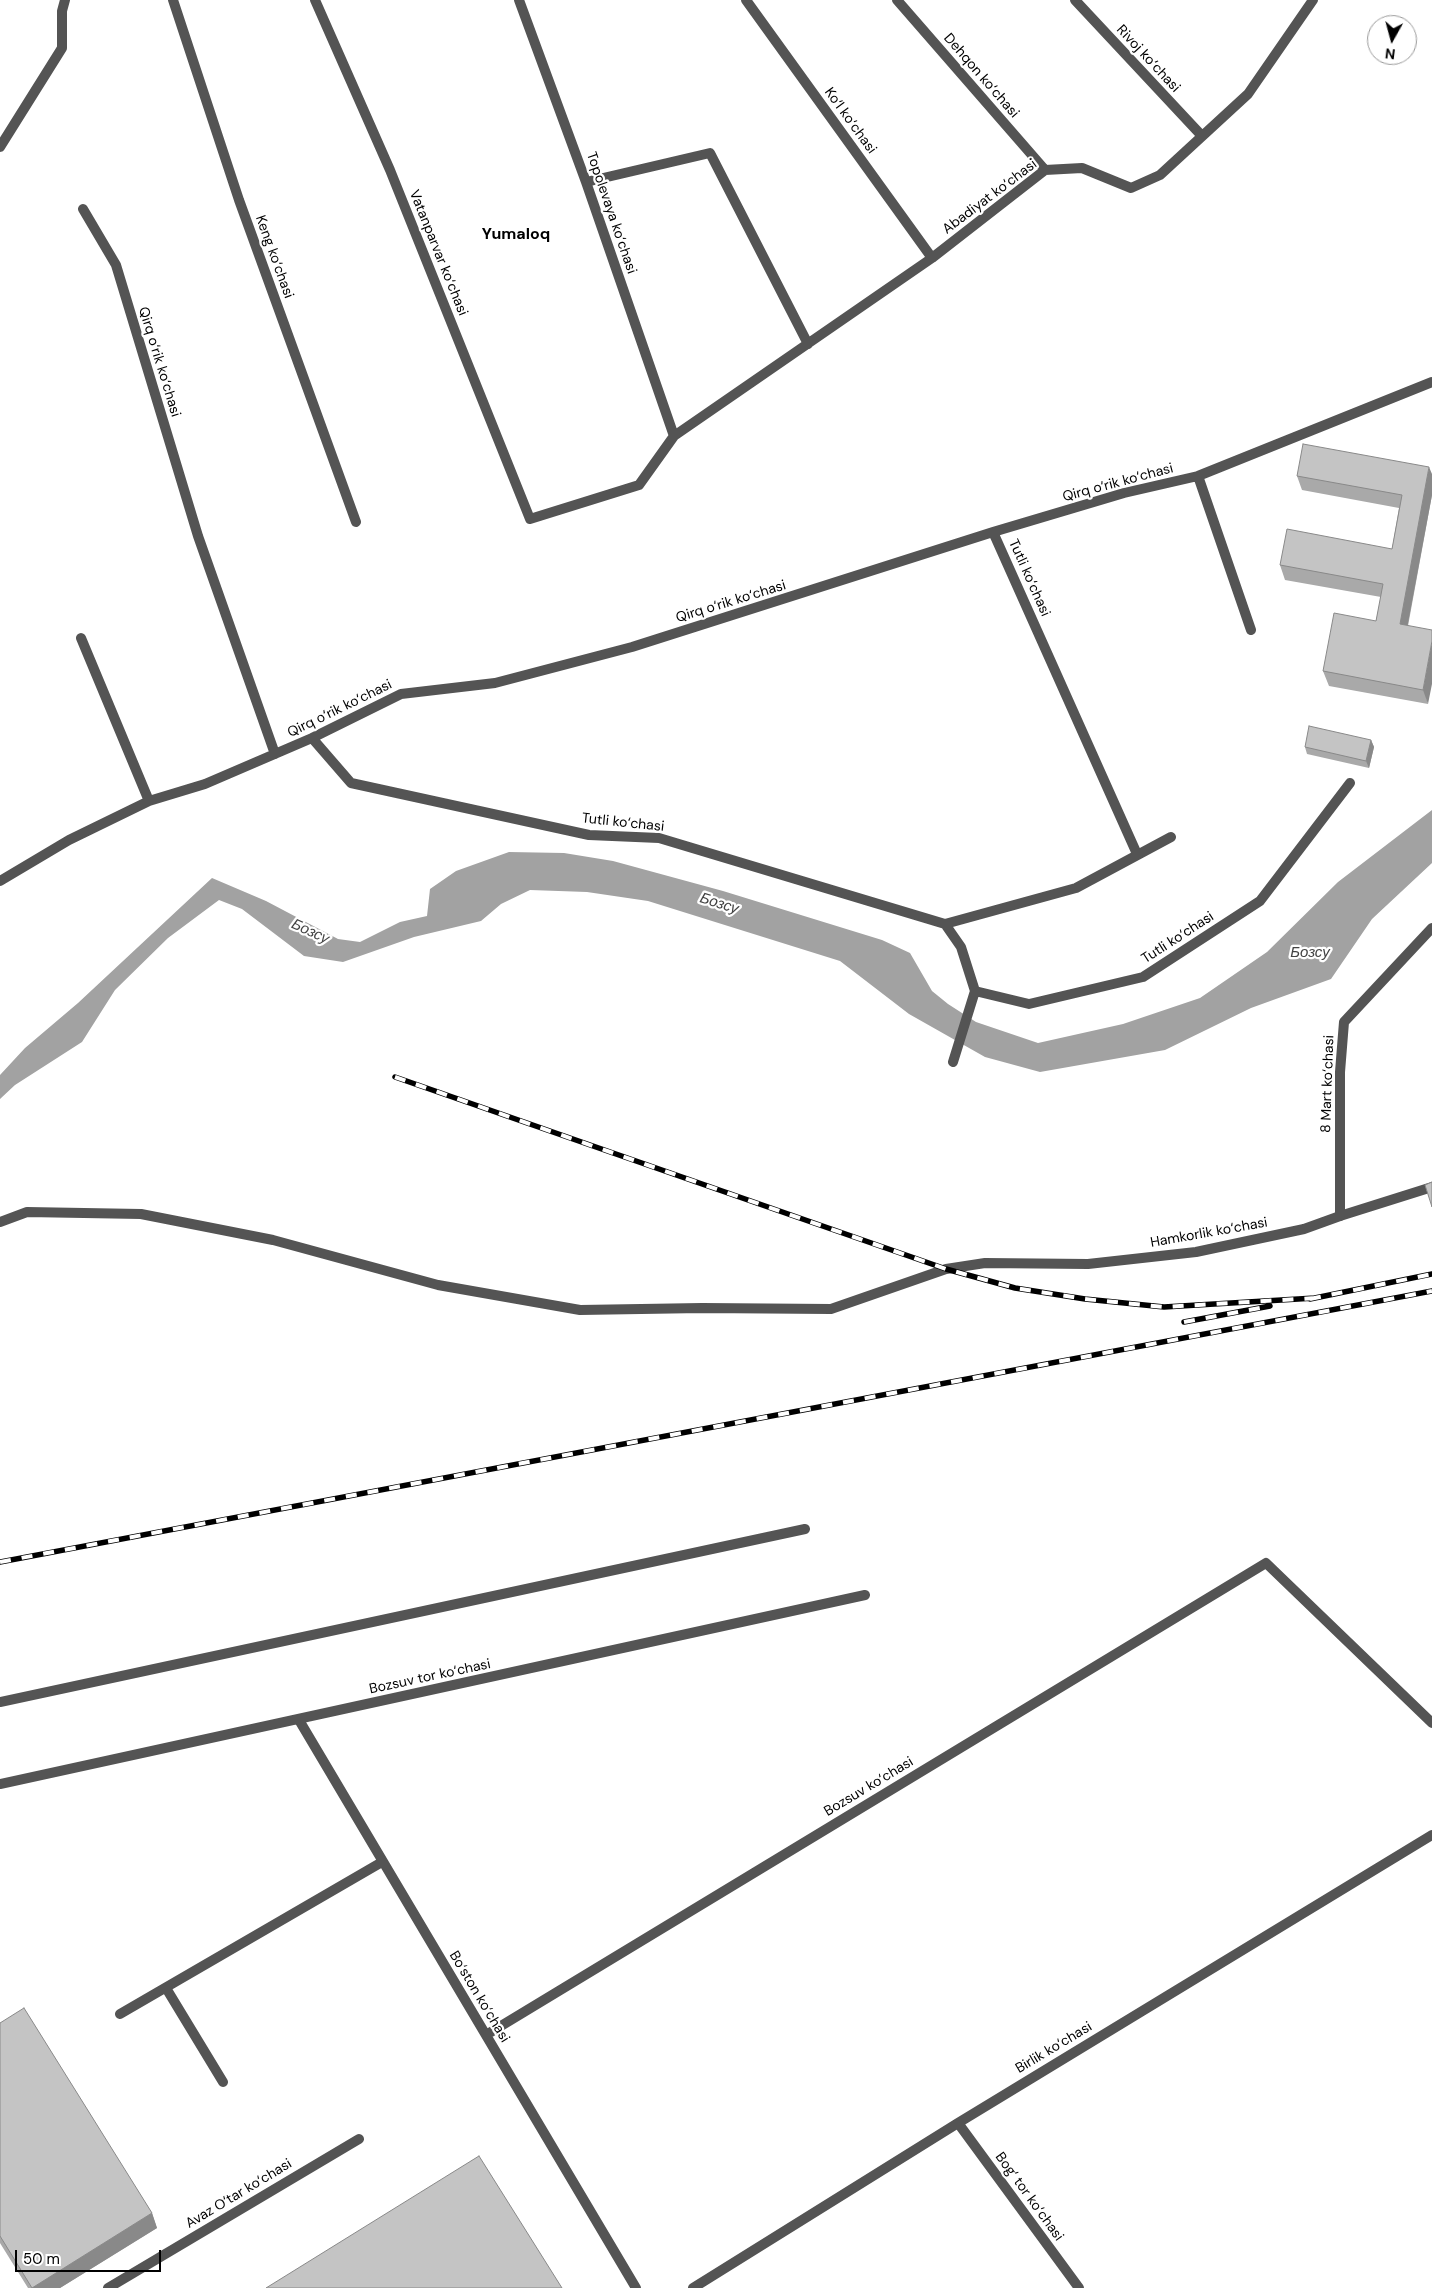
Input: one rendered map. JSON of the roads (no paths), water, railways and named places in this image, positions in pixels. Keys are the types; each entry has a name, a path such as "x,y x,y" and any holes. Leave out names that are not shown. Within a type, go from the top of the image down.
{"street":[{"path":"0,147 62,48 62,12 65,0"},
{"name":"Keng ko‘chasi","path":"173,0 239,200 356,522"},
{"name":"Vatanparvar ko‘chasi","path":"315,0 390,170 530,519"},
{"name":"Topolevaya ko‘chasi","path":"519,0 586,182 674,436"},
{"name":"Ko‘l ko‘chasi","path":"746,0 932,258"},
{"name":"Dehqon ko‘chasi","path":"897,0 1045,170"},
{"name":"Rivoj ko‘chasi","path":"1075,0 1202,136"},
{"name":"Abadiyat ko‘chasi","path":"530,519 639,485 674,436 932,258 1045,170 1082,168 1131,188 1160,175 1248,94 1313,0"},
{"path":"586,182 710,153 808,344"},
{"name":"Qirq o‘rik ko‘chasi","path":"83,209 116,265 198,536 275,754"},
{"name":"Qirq o‘rik ko‘chasi","path":"0,881 69,840 149,801 205,784 312,738 401,694 495,683 632,647 993,532 1124,493 1198,476 1432,382"},
{"path":"1198,476 1251,630"},
{"name":"Tutli ko‘chasi","path":"993,532 1136,854"},
{"path":"81,638 149,801"},
{"name":"Tutli ko‘chasi","path":"312,738 352,783 589,835 658,838 946,924"},
{"name":"Tutli ko‘chasi","path":"974,991 1029,1004 1143,977 1260,901 1350,783"},
{"path":"953,1062 974,991 961,947 946,924 1076,888 1136,854 1171,837"},
{"name":"8 Mart ko‘chasi","path":"1340,1216 1340,1072 1344,1022 1432,928"},
{"name":"Hamkorlik ko‘chasi","path":"0,1222 27,1212 141,1214 274,1240 438,1285 580,1310 702,1308 831,1309 946,1269 985,1263 1088,1264 1196,1252 1304,1229 1432,1187"},
{"path":"0,1702 805,1529"},
{"name":"Bozsuv ko‘chasi","path":"486,2035 1266,1562 1432,1723"},
{"name":"Bozsuv tor ko‘chasi","path":"0,1784 865,1595"},
{"name":"Bo‘ston ko‘chasi","path":"299,1720 636,2288"},
{"name":"Birlik ko‘chasi","path":"693,2288 958,2123 1432,1835"},
{"path":"120,2014 382,1862"},
{"path":"166,1988 223,2082"},
{"name":"Bog‘ tor ko‘chasi","path":"958,2123 1079,2288"},
{"name":"Avaz O‘tar ko‘chasi","path":"108,2288 359,2139"}],"water":[{"name":"Бозсу","path":"1432,810 1432,863 1372,919 1331,979 1251,1008 1165,1050 1040,1072 985,1057 909,1014 840,961 648,901 587,892 530,890 501,904 481,921 414,937 343,962 304,956 242,909 219,900 168,938 115,990 82,1042 15,1085 0,1099 0,1075 25,1048 78,1003 212,878 266,901 338,939 360,942 400,922 427,916 430,889 456,871 509,852 564,853 613,861 723,891 882,940 910,953 932,991 948,1004 976,1022 1038,1043 1123,1024 1200,998 1267,952 1338,882"}],"railway":[{"path":"395,1077 946,1269 1015,1288 1085,1299 1164,1307 1315,1298"},
{"path":"1310,1299 1432,1274"},
{"path":"0,1562 1432,1291"},
{"path":"1184,1322 1270,1306"}],"district":[{"name":"Yumaloq","path":"516,235"}]}
